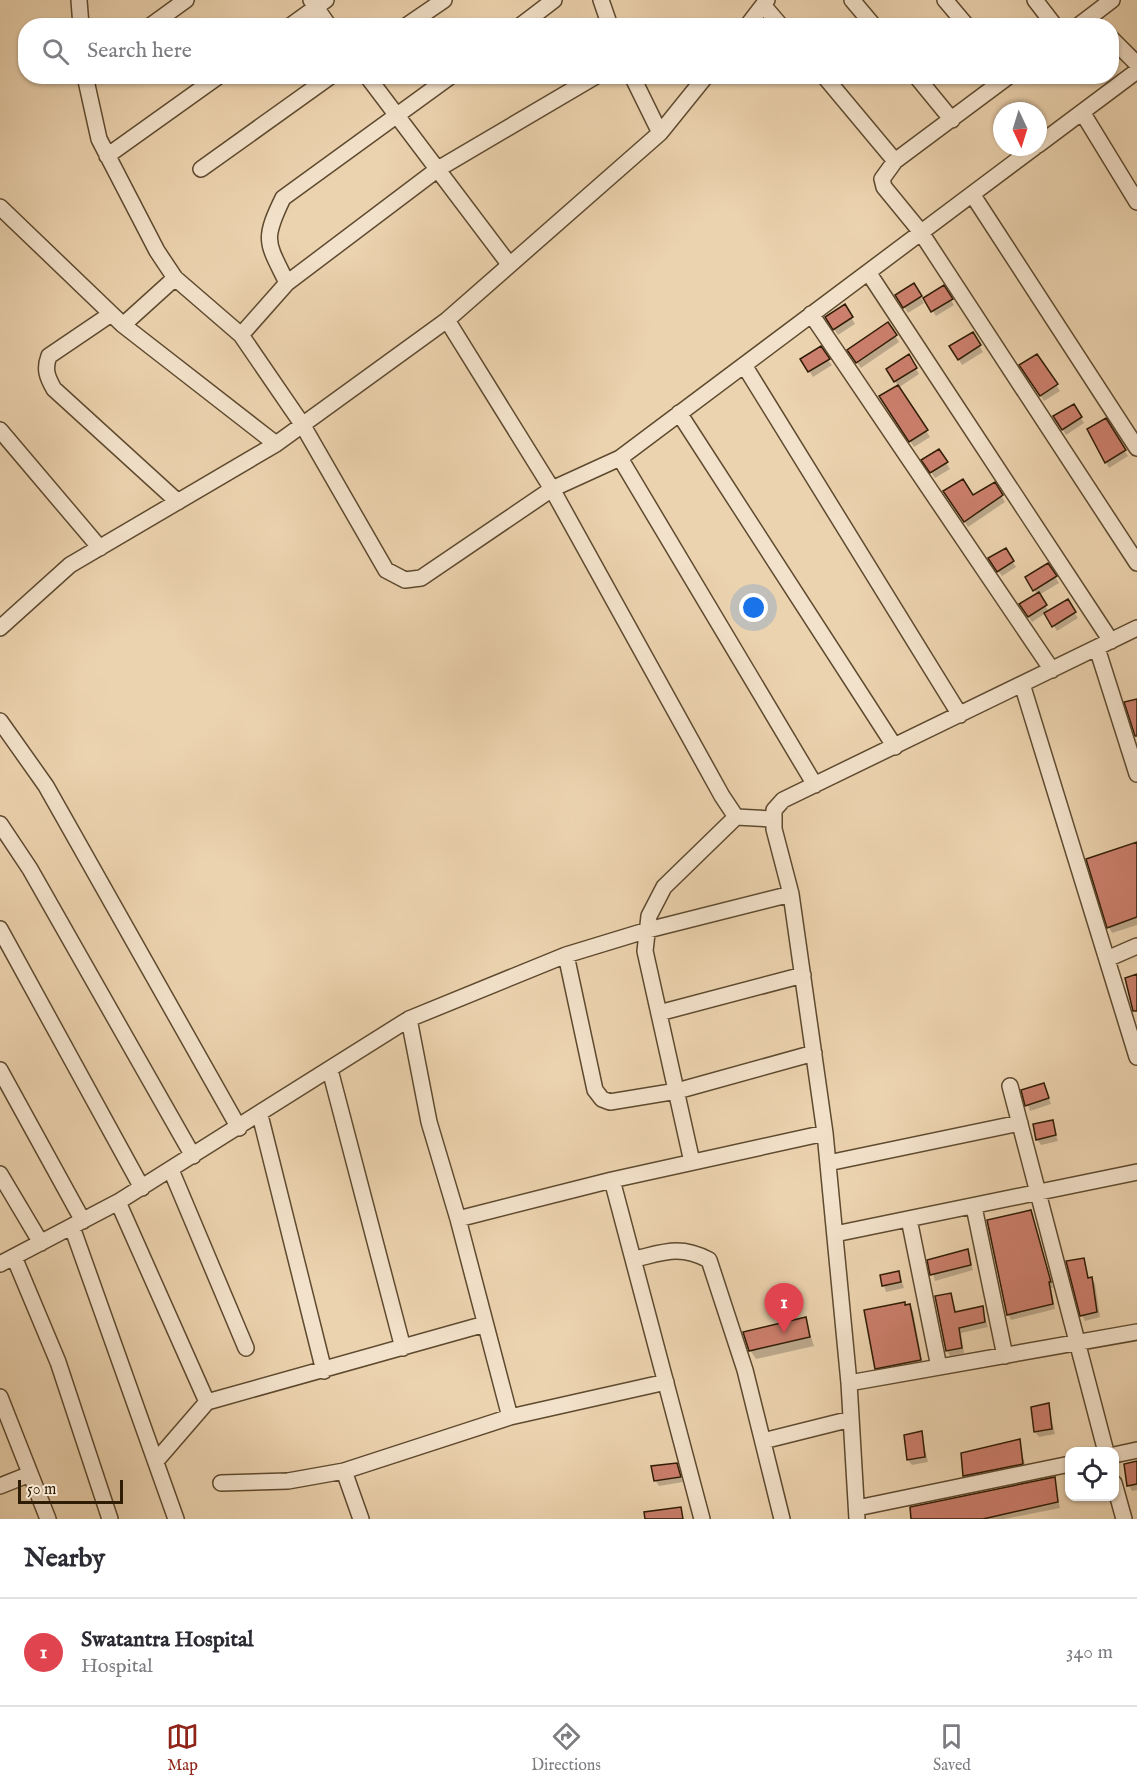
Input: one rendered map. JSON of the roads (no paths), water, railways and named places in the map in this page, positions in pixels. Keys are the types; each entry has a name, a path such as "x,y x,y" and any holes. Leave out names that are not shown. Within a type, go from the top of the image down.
{"street":[{"path":"79,0 80,18"},
{"path":"161,18 186,0"},
{"path":"418,18 444,0"},
{"path":"531,18 555,0"},
{"path":"601,0 607,18"},
{"path":"852,0 867,18"},
{"path":"945,0 960,18"},
{"path":"1035,0 1049,18"},
{"path":"1093,18 1112,0"},
{"path":"299,18 318,2 325,18"},
{"path":"753,18 765,2 776,18"},
{"path":"1119,46 1137,64"},
{"path":"1047,138 1137,71"},
{"path":"87,84 99,139 157,251 175,278 241,335 302,424 386,570 405,580 421,578 552,489 620,458 920,231 1023,156"},
{"path":"107,156 208,84"},
{"path":"201,168 320,84"},
{"path":"373,84 509,264"},
{"path":"287,283 267,244 273,217 283,198 440,84"},
{"path":"241,335 287,283 438,169 582,84"},
{"path":"636,84 660,133"},
{"path":"0,628 70,565 276,444 447,320 660,133 700,84"},
{"path":"831,84 895,161"},
{"path":"923,84 952,120"},
{"path":"999,84 895,161 882,179 884,187 920,231 1137,563"},
{"path":"1082,112 1137,202"},
{"path":"972,194 1137,448"},
{"path":"0,207 123,325 276,444"},
{"path":"868,272 1104,644 1137,774"},
{"path":"123,325 175,278"},
{"path":"111,314 49,356 45,366 48,379 54,389 178,502"},
{"path":"812,314 1052,670"},
{"path":"447,320 552,489 722,796 736,817"},
{"path":"744,365 960,715"},
{"path":"679,413 895,747"},
{"path":"2,436 100,548"},
{"path":"620,458 815,785"},
{"path":"1065,1465 857,1514 849,1383 825,1133 791,894 773,819 777,804 1137,628"},
{"path":"1022,684 1137,1057"},
{"path":"0,721 46,786 239,1128"},
{"path":"692,1162 645,951 649,916 664,887 736,817 773,819"},
{"path":"0,824 30,869 193,1156"},
{"path":"110,1519 58,1362 7,1260 142,1188 409,1019 566,955 648,930 791,894"},
{"path":"0,929 142,1188"},
{"path":"1107,960 1137,946"},
{"path":"566,955 595,1090 602,1099 610,1102 676,1091 814,1053"},
{"path":"659,1013 803,975"},
{"path":"409,1019 429,1122 458,1218 510,1417"},
{"path":"0,1070 77,1224 176,1519"},
{"path":"330,1070 403,1348"},
{"path":"1010,1086 1105,1447"},
{"path":"260,1115 324,1371"},
{"path":"800,1138 827,1157 1020,1123"},
{"path":"458,1218 612,1180 825,1133"},
{"path":"171,1170 246,1348"},
{"path":"835,1234 1137,1172"},
{"path":"0,1174 41,1242"},
{"path":"612,1180 635,1259 702,1519"},
{"path":"118,1202 207,1402"},
{"path":"974,1207 1005,1356"},
{"path":"909,1219 939,1367"},
{"path":"635,1259 682,1251 692,1252 709,1260 745,1370 782,1519"},
{"path":"156,1461 207,1402 324,1371 484,1324"},
{"path":"849,1383 1137,1332"},
{"path":"221,1483 288,1481 344,1471 510,1417 666,1382"},
{"path":"0,1397 48,1519"},
{"path":"763,1441 851,1419"},
{"path":"1119,1454 1137,1450"},
{"path":"344,1471 361,1519"},
{"path":"0,1486 30,1474"},
{"path":"1119,1501 1124,1519"}],"place":[{"name":"Swatantra Hospital","path":"784,1333"}]}
